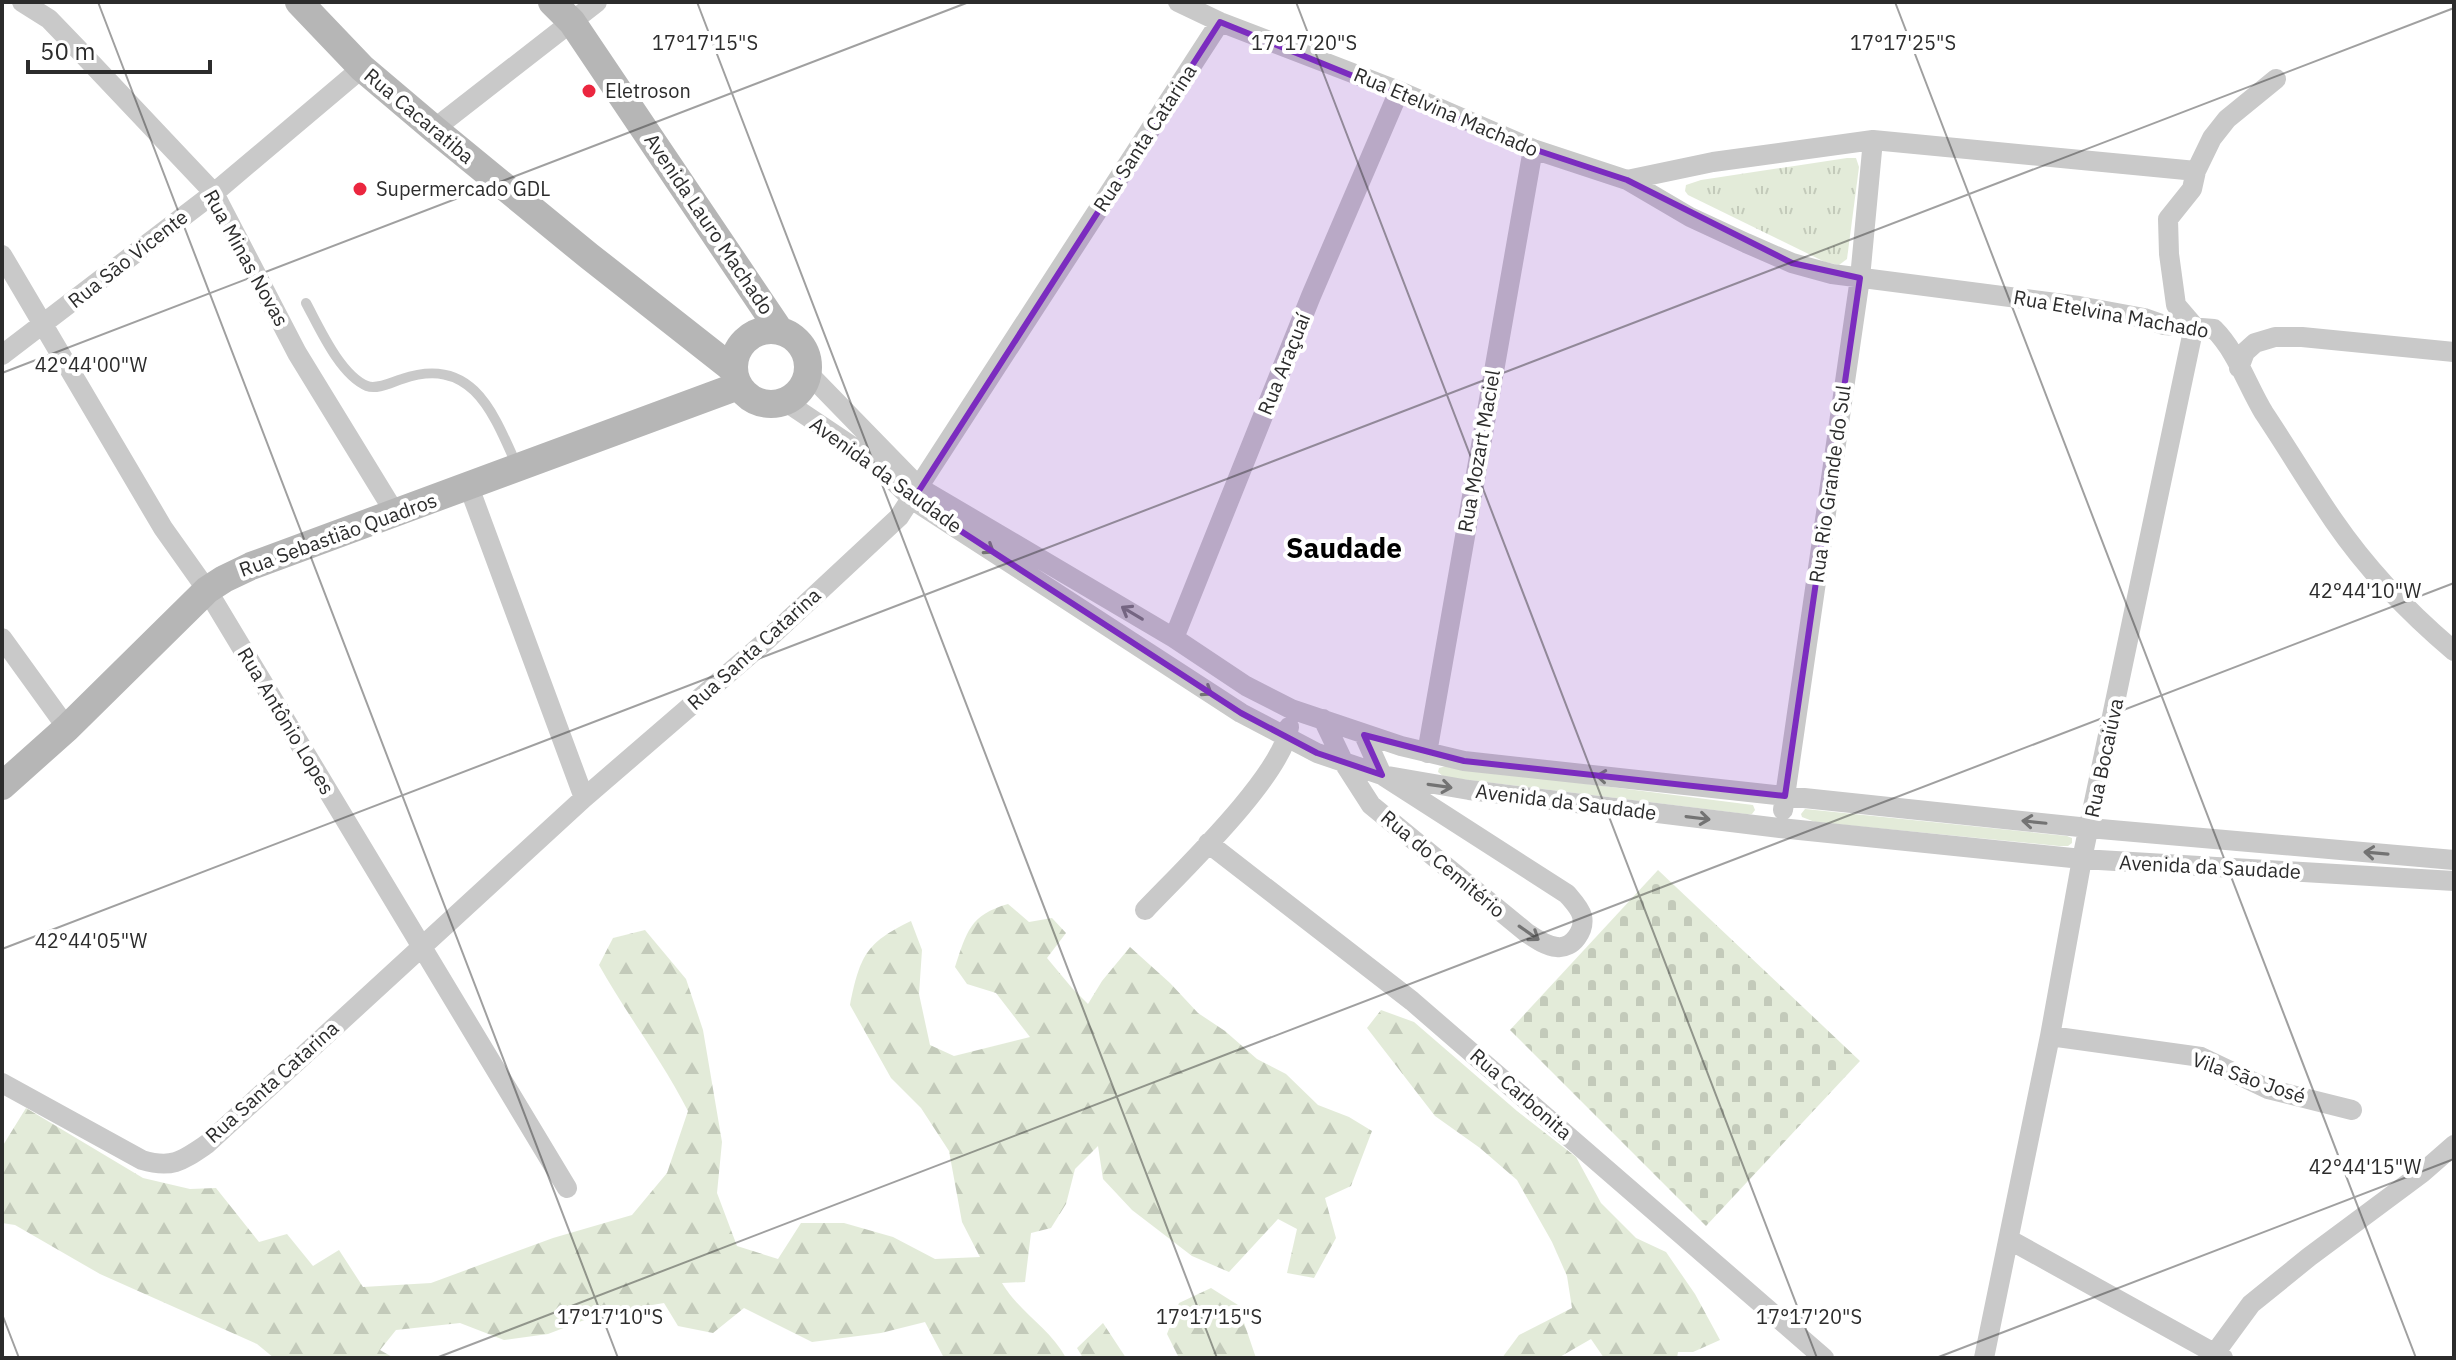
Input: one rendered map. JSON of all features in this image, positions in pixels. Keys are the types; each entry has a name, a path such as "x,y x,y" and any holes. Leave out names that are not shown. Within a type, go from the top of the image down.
{"street":[{"name":"Rua Minas Novas","path":"22,2 49,19 214,193 297,353 395,513"},
{"name":"Rua Cacaratiba","path":"299,2 362,68 736,378"},
{"name":"Avenida Lauro Machado","path":"552,2 572,22 780,331"},
{"path":"434,129 597,2"},
{"name":"Rua Etelvina Machado","path":"1178,2 1220,22 1399,91 1533,149 1627,180 1690,217 1780,258 1832,274 2079,306 2144,318 2164,325 2214,329 2228,343 2251,392 2335,523 2386,586 2424,626 2454,651"},
{"name":"Rua Santa Catarina","path":"2,1083 142,1160 164,1166 185,1159 207,1144 584,798 767,640 899,517 917,494 1220,22"},
{"name":"Rua São Vicente","path":"2,355 214,193 362,68"},
{"path":"2194,326 2176,305 2168,219 2192,189 2196,171 2212,138 2227,119 2276,79"},
{"name":"Rua Araçuaí","path":"1174,638 1311,296 1399,91"},
{"path":"1627,180 1713,162 1873,140 2196,171"},
{"name":"Rua Rio Grande do Sul","path":"1780,828 1860,278 1873,140"},
{"name":"Rua Mozart Maciel","path":"1427,753 1533,149"},
{"name":"Rua Antônio Lopes","path":"2,255 163,528 207,590 567,1188"},
{"name":"Rua Bocaiúva","path":"1984,1358 2010,1240 2082,859 2194,326"},
{"path":"767,330 780,331 797,340 807,355 808,373 801,391 786,402 773,405 759,403 747,397 736,378 736,356 743,343 753,334 767,330"},
{"path":"2239,368 2245,352 2255,343 2275,337 2454,352"},
{"name":"Avenida da Saudade","path":"808,373 917,494 1174,638 1246,686 1291,709 1364,735 1464,761 2089,828 2454,860"},
{"name":"Rua Sebastião Quadros","path":"2,786 67,728 207,590 224,579 251,566 518,468 736,378"},
{"name":"Avenida da Saudade","path":"786,402 1241,713 1287,739 1382,775 1469,790 1780,828 2082,859 2454,881"},
{"path":"469,487 584,798"},
{"path":"2,638 67,728"},
{"path":"1145,910 1208,843 1280,756 1287,739 1291,709"},
{"name":"Rua do Cemitério","path":"1323,719 1344,763 1371,805 1527,933 1554,947 1564,947 1575,940 1582,928 1582,914 1567,894 1382,775"},
{"path":"1364,735 1382,775"},
{"name":"Rua Carbonita","path":"1208,843 1412,1001 1824,1358"},
{"name":"Vila São José","path":"2050,1036 2201,1057 2268,1089 2352,1110"},
{"path":"2010,1240 2219,1356 2251,1304 2454,1145"}],"lane":[{"path":"306,303 334,352 356,379 366,386 373,388 429,371 466,382 474,388 518,468"}],"highlighted area":[{"path":"1220,22 1533,149 1627,180 1792,263 1860,278 1785,796 1464,761 1364,735 1382,775 1317,753 1241,713 913,500"}],"green space":[{"path":"1856,158 1859,167 1847,259 1839,265 1825,262 1685,191 1686,185 1701,180"},
{"path":"1446,766 1753,805 1755,810 1752,814 1746,814 1444,777 1438,772 1439,768"},
{"path":"1805,809 2067,836 2072,838 2072,843 2059,846 1815,822 1802,817"},
{"path":"1658,870 1860,1061 1706,1226 1510,1030"},
{"path":"1008,904 1029,922 1052,918 1066,933 1047,958 1088,1004 1130,947 1198,1013 1225,1031 1257,1059 1286,1074 1318,1105 1349,1117 1372,1131 1351,1186 1325,1198 1336,1238 1314,1278 1287,1273 1297,1229 1278,1219 1229,1272 1192,1256 1132,1210 1103,1179 1098,1146 1075,1169 1066,1204 1051,1228 1031,1233 1025,1282 1002,1283 1066,1358 944,1358 925,1322 881,1333 812,1342 744,1308 713,1333 678,1326 664,1303 600,1314 548,1334 504,1340 460,1323 396,1330 380,1350 394,1358 274,1358 257,1344 100,1274 15,1225 2,1223 2,1147 26,1108 143,1178 190,1189 216,1188 259,1242 287,1234 313,1266 339,1250 363,1287 431,1283 553,1238 632,1215 667,1173 688,1111 599,965 613,938 645,930 686,979 703,1030 722,1142 717,1193 737,1246 778,1259 801,1223 844,1223 893,1237 935,1259 980,1257 962,1222 949,1151 921,1108 891,1078 850,1005 857,975 867,953 883,937 911,921 922,950 919,994 930,1045 954,1056 1030,1037 996,993 967,984 955,967 972,926 985,913"},
{"path":"1381,1010 1414,1022 1517,1111 1576,1157 1601,1203 1636,1238 1666,1252 1695,1294 1720,1340 1693,1352 1678,1352 1677,1358 1604,1358 1591,1339 1558,1358 1502,1358 1519,1335 1572,1308 1567,1276 1552,1242 1517,1180 1480,1148 1435,1116 1367,1028"},
{"path":"1211,1288 1238,1305 1256,1358 1179,1358 1167,1334 1179,1303"},
{"path":"1103,1323 1126,1358 1083,1358 1077,1348"}],"place":[{"name":"Eletroson","path":"589,91"},
{"name":"Supermercado GDL","path":"360,189"}],"district":[{"name":"Saudade","path":"1344,548"}]}
